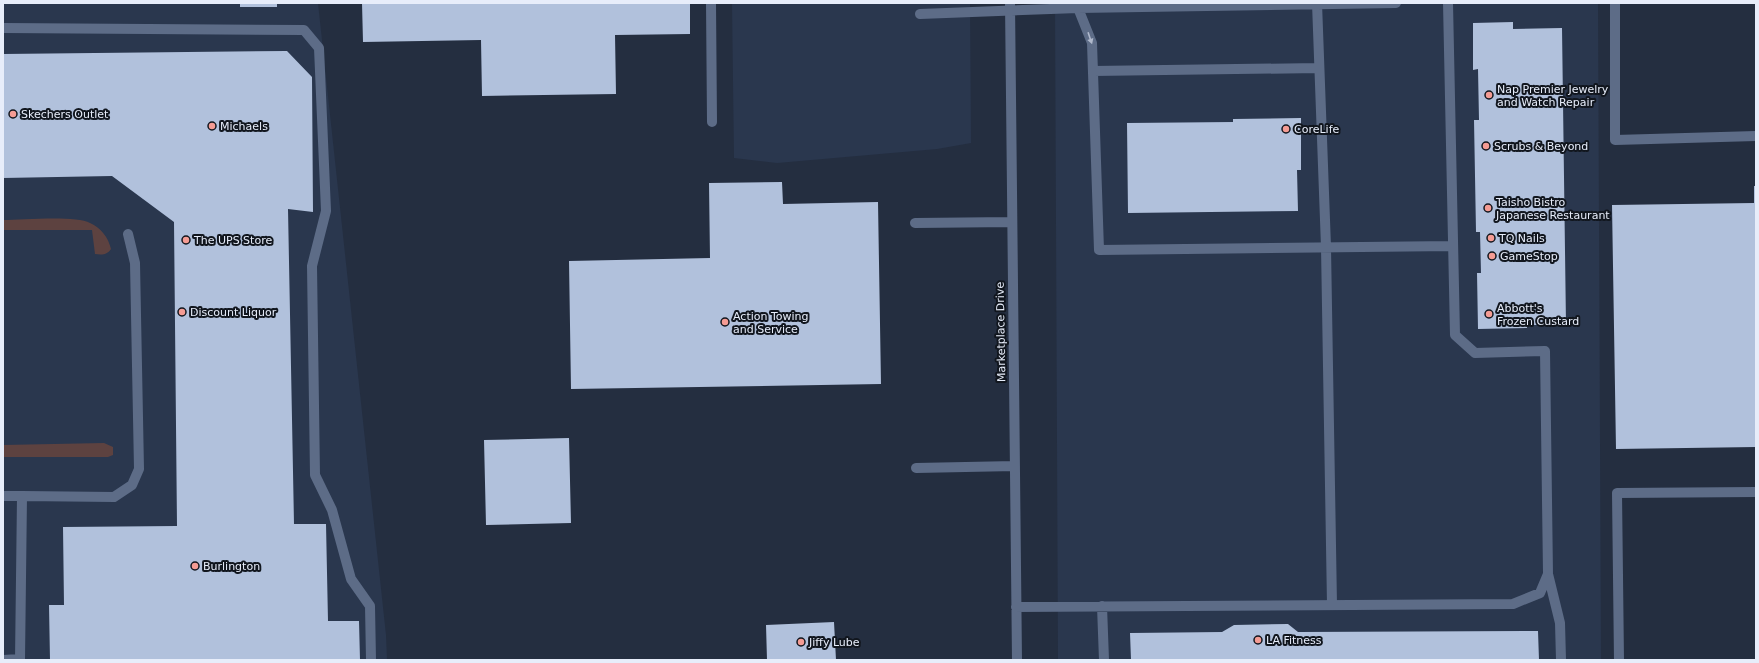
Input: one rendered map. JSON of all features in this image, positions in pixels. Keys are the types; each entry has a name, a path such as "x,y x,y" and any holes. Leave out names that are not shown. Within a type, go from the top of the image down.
{"street":[{"path":"711,3 712,122"},
{"path":"920,14 1010,7 1078,8 1396,3"},
{"path":"1448,3 1455,335 1475,353 1545,351 1548,574 1560,623 1561,660"},
{"path":"1616,3 1615,140 1756,136"},
{"path":"1317,4 1326,247 1332,605"},
{"name":"Marketplace Drive","path":"1010,7 1017,660"},
{"path":"1078,8 1092,43 1099,250 1453,246"},
{"path":"3,28 304,30 319,48 326,211 312,266 315,475 332,510 351,579 370,606 371,660"},
{"path":"1093,71 1319,68"},
{"path":"915,223 1012,222"},
{"path":"3,496 114,497 132,485 139,470 135,263 128,234"},
{"path":"916,468 1015,466"},
{"path":"1619,660 1616,493 1756,492"},
{"path":"3,660 20,660 22,496"},
{"path":"1016,607 1513,604 1540,593 1548,574"},
{"path":"1102,606 1104,660"}],"shaded area":[{"path":"3,3 318,3 386,635 387,660 3,660"},
{"path":"732,3 970,3 971,143 937,149 777,163 734,158"},
{"path":"1055,3 1598,3 1601,660 1058,660"},
{"path":"48,218 83,221 94,225 101,230 111,249 104,254 95,254 92,230 3,230 3,220"},
{"path":"104,443 113,447 113,455 108,457 3,457 3,445"}],"building":[{"path":"240,3 277,3 277,7 240,7"},
{"path":"362,3 690,3 690,34 615,35 616,94 482,96 481,40 363,42"},
{"path":"1513,22 1513,29 1562,28 1566,325 1527,325 1527,328 1478,329 1477,273 1481,273 1480,232 1476,232 1474,120 1479,120 1478,69 1473,70 1473,23"},
{"path":"287,51 312,77 313,212 288,209 294,524 326,524 328,621 359,621 360,660 50,660 49,605 64,605 63,527 177,526 174,222 112,176 3,178 3,54"},
{"path":"1301,118 1301,170 1297,170 1298,211 1128,213 1127,123 1233,122 1233,119"},
{"name":"Action Towing and Service","path":"782,182 783,204 878,202 881,384 571,389 569,261 710,258 709,183"},
{"path":"1754,186 1756,186 1756,447 1616,449 1612,205 1754,203"},
{"path":"569,438 571,523 486,525 484,440"},
{"name":"Jiffy Lube","path":"834,622 836,660 767,660 766,625"},
{"path":"1288,624 1298,632 1538,631 1539,660 1131,660 1130,633 1222,632 1234,625"}],"place":[{"name":"Nap Premier Jewelry and Watch Repair","path":"1489,95"},
{"name":"Skechers Outlet","path":"13,114"},
{"name":"Michaels","path":"212,126"},
{"name":"CoreLife","path":"1286,129"},
{"name":"Scrubs & Beyond","path":"1486,146"},
{"name":"Taisho Bistro Japanese Restaurant","path":"1488,208"},
{"name":"TQ Nails","path":"1491,238"},
{"name":"The UPS Store","path":"186,240"},
{"name":"GameStop","path":"1492,256"},
{"name":"Discount Liquor","path":"182,312"},
{"name":"Abbott's Frozen Custard","path":"1489,314"},
{"name":"Action Towing and Service","path":"725,322"},
{"name":"Burlington","path":"195,566"},
{"name":"LA Fitness","path":"1258,640"},
{"name":"Jiffy Lube","path":"801,642"}]}
